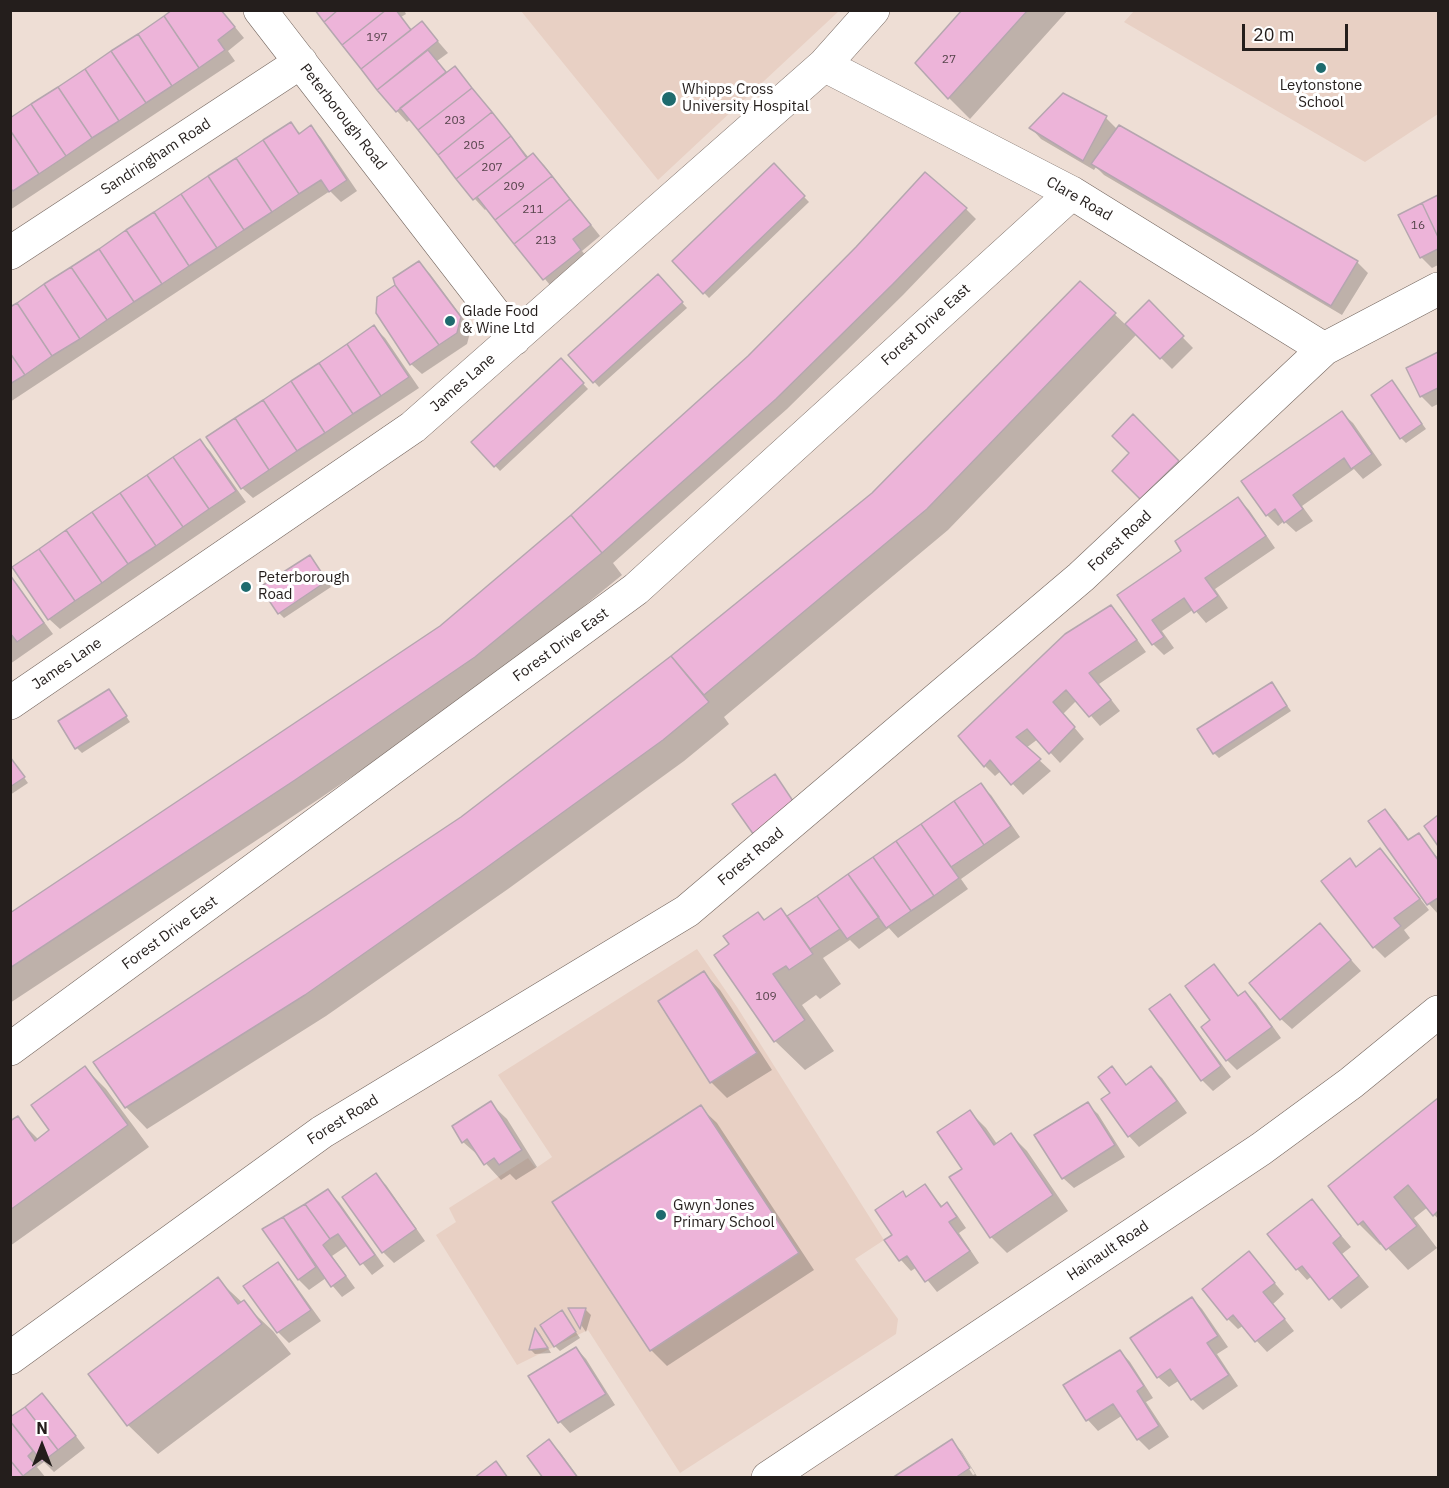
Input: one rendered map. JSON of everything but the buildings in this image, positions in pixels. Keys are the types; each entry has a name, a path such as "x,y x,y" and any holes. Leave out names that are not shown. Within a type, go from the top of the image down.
{"street":[{"name":"Peterborough Road","path":"260,10 514,339"},
{"name":"James Lane","path":"10,703 413,427 824,65 873,10"},
{"name":"Sandringham Road","path":"10,253 301,62"},
{"name":"Clare Road","path":"824,65 1072,193 1324,349"},
{"name":"Forest Drive East","path":"10,1049 636,589 1072,193"},
{"name":"Forest Road","path":"10,1358 322,1132 687,911 1081,577 1324,349 1438,289"},
{"name":"Hainault Road","path":"780,1474 1261,1149 1351,1083 1438,1012"}],"shaded area":[{"name":"Whipps Cross University Hospital","path":"521,11 839,11 658,180"},
{"name":"Leytonstone School","path":"1134,11 1438,11 1438,114 1365,162 1124,22"},
{"name":"Gwyn Jones Primary School","path":"697,949 737,1007 884,1240 855,1259 898,1319 896,1334 680,1473 588,1330 517,1365 436,1235 456,1222 449,1208 528,1158 536,1168 552,1157 498,1075"}],"place":[{"name":"Leytonstone School","path":"1321,68"},
{"name":"Whipps Cross University Hospital","path":"669,99"},
{"name":"Glade Food & Wine Ltd","path":"450,321"},
{"name":"Peterborough Road","path":"246,587"},
{"name":"Gwyn Jones Primary School","path":"661,1215"}]}
